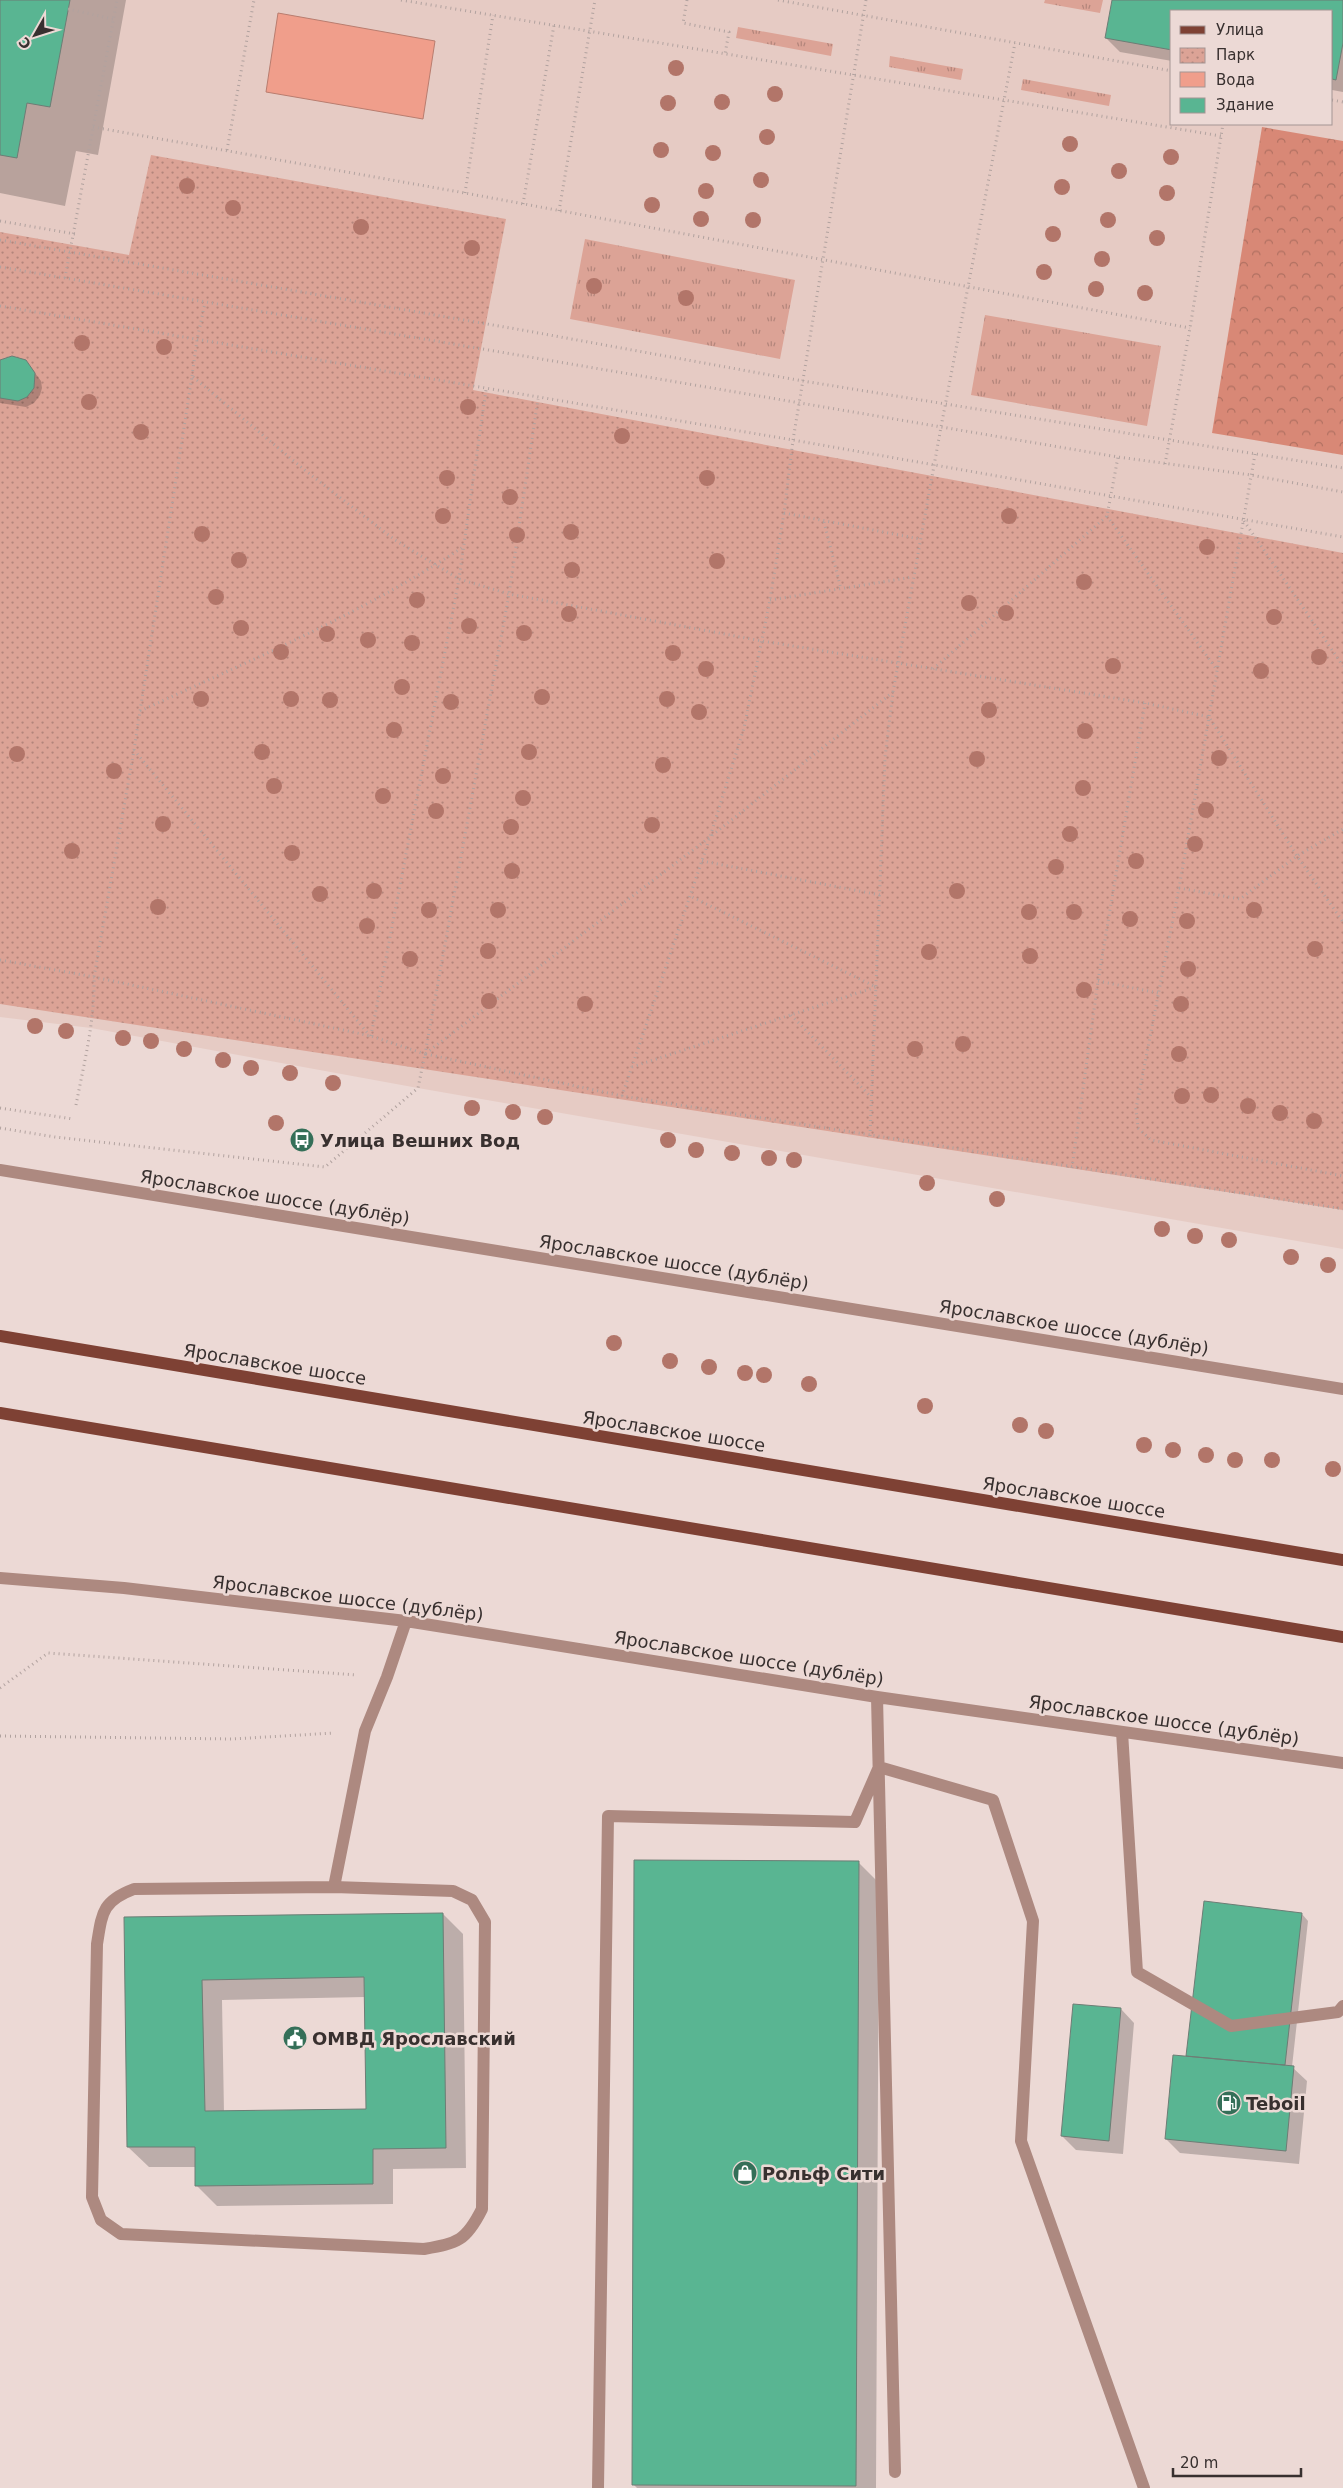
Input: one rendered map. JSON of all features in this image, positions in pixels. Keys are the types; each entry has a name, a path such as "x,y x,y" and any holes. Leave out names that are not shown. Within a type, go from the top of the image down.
{"main road":[{"name":"Ярославское шоссе","path":"0,1336 1343,1560"},
{"path":"0,1413 1343,1637"}],"street":[{"name":"Ярославское шоссе (дублёр)","path":"0,1170 1343,1389"},
{"name":"Ярославское шоссе (дублёр)","path":"0,1578 124,1588 406,1620 877,1697 1343,1763"},
{"path":"334,1887 365,1731 387,1677 406,1620"},
{"path":"877,1697 895,2472"},
{"path":"1122,1732 1137,1972 1231,2026 1338,2012 1343,2006"},
{"path":"598,2488 608,1816 855,1822 879,1767"},
{"path":"879,1767 994,1800 1033,1920 1021,2142 1144,2488"},
{"path":"334,1887 453,1891 472,1900 485,1922 482,2209 472,2228 453,2244 424,2249 120,2234 101,2220 92,2197 97,1944 102,1913 116,1896 134,1890 334,1887"}],"path":[{"path":"65,278 75,234 116,0"},
{"path":"227,150 254,0"},
{"path":"401,0 1221,136"},
{"path":"559,211 594,0"},
{"path":"687,0 682,24 729,32 725,54"},
{"path":"778,0 1170,71"},
{"path":"622,1096 710,837 744,728 770,600 793,440 866,0"},
{"path":"68,9 113,19"},
{"path":"465,193 493,15"},
{"path":"523,204 554,25"},
{"path":"870,1136 884,757 897,663 1015,43"},
{"path":"1165,464 1190,328 1223,125"},
{"path":"93,127 465,193 1190,328"},
{"path":"0,222 75,234"},
{"path":"0,240 522,330 803,381 1343,468"},
{"path":"0,268 800,404 1118,457 1251,475 1343,492"},
{"path":"76,1105 91,1028 94,978 134,750 197,340 205,303"},
{"path":"0,306 538,399 793,440 934,467 1343,537"},
{"path":"192,376 322,484 395,540 459,579 509,594 762,640 1145,703 1209,718 1297,856 1343,922"},
{"path":"371,1036 459,579 486,390"},
{"path":"0,1128 55,1137 325,1167 418,1088 509,594 538,399"},
{"path":"1254,454 1179,888 1136,1109 1138,1128 1151,1140 1343,1176"},
{"path":"933,669 1107,516 1118,457"},
{"path":"784,513 920,539"},
{"path":"1107,516 1217,670"},
{"path":"1243,520 1343,666"},
{"path":"824,521 841,589"},
{"path":"140,712 303,637 436,565 464,547"},
{"path":"770,600 913,577"},
{"path":"425,1054 710,837 893,692"},
{"path":"1072,1168 1098,981 1145,703"},
{"path":"134,750 371,1036"},
{"path":"1179,888 1240,899 1297,856 1343,829"},
{"path":"702,861 880,895"},
{"path":"690,896 876,987"},
{"path":"0,960 371,1036 425,1054 622,1096 1343,1209"},
{"path":"1098,981 1158,993"},
{"path":"632,1067 876,987"},
{"path":"791,1015 871,1097"},
{"path":"0,1108 73,1120"},
{"path":"0,1688 48,1653 387,1677"},
{"path":"0,1736 232,1739 365,1731"}],"shaded area":[{"path":"0,0 1343,0 1343,1249 418,1088 91,1028 0,1017"}],"green space":[{"path":"1045,0 1103,0 1100,13 1044,3"},
{"path":"738,27 833,44 831,56 736,38"},
{"path":"890,56 963,69 961,80 889,67"},
{"path":"1023,79 1111,95 1109,106 1021,90"},
{"path":"1262,127 1343,141 1343,455 1212,433"},
{"path":"151,155 506,219 473,390 1343,553 1343,1210 0,1004 0,232 129,255"},
{"path":"585,239 795,280 780,359 570,319"},
{"path":"985,315 1161,346 1147,426 971,395"}],"water":[{"path":"278,13 435,41 423,119 266,92"}],"building":[{"path":"0,0 70,0 50,107 27,103 17,158 0,155"},
{"path":"1112,0 1343,0 1343,43 1336,80 1333,79 1333,10 1170,10 1170,50 1105,38"},
{"path":"12,356 26,360 35,373 34,388 27,397 18,401 0,398 0,360"},
{"name":"Рольф Сити","path":"634,1860 859,1861 856,2486 632,2485"},
{"path":"1204,1901 1302,1913 1285,2065 1186,2056"},
{"path":"443,1913 446,2148 373,2149 373,2184 195,2186 195,2147 127,2147 124,1917","holes":["364,1977 366,2109 205,2111 202,1980"]},
{"path":"1073,2004 1121,2008 1109,2141 1061,2136"},
{"name":"Teboil","path":"1173,2055 1294,2066 1286,2151 1165,2139"}],"place":[{"name":"Улица Вешних Вод","path":"302,1140"},
{"name":"ОМВД Ярославский","path":"295,2038"},
{"name":"Teboil","path":"1229,2103"},
{"name":"Рольф Сити","path":"745,2173"}]}
